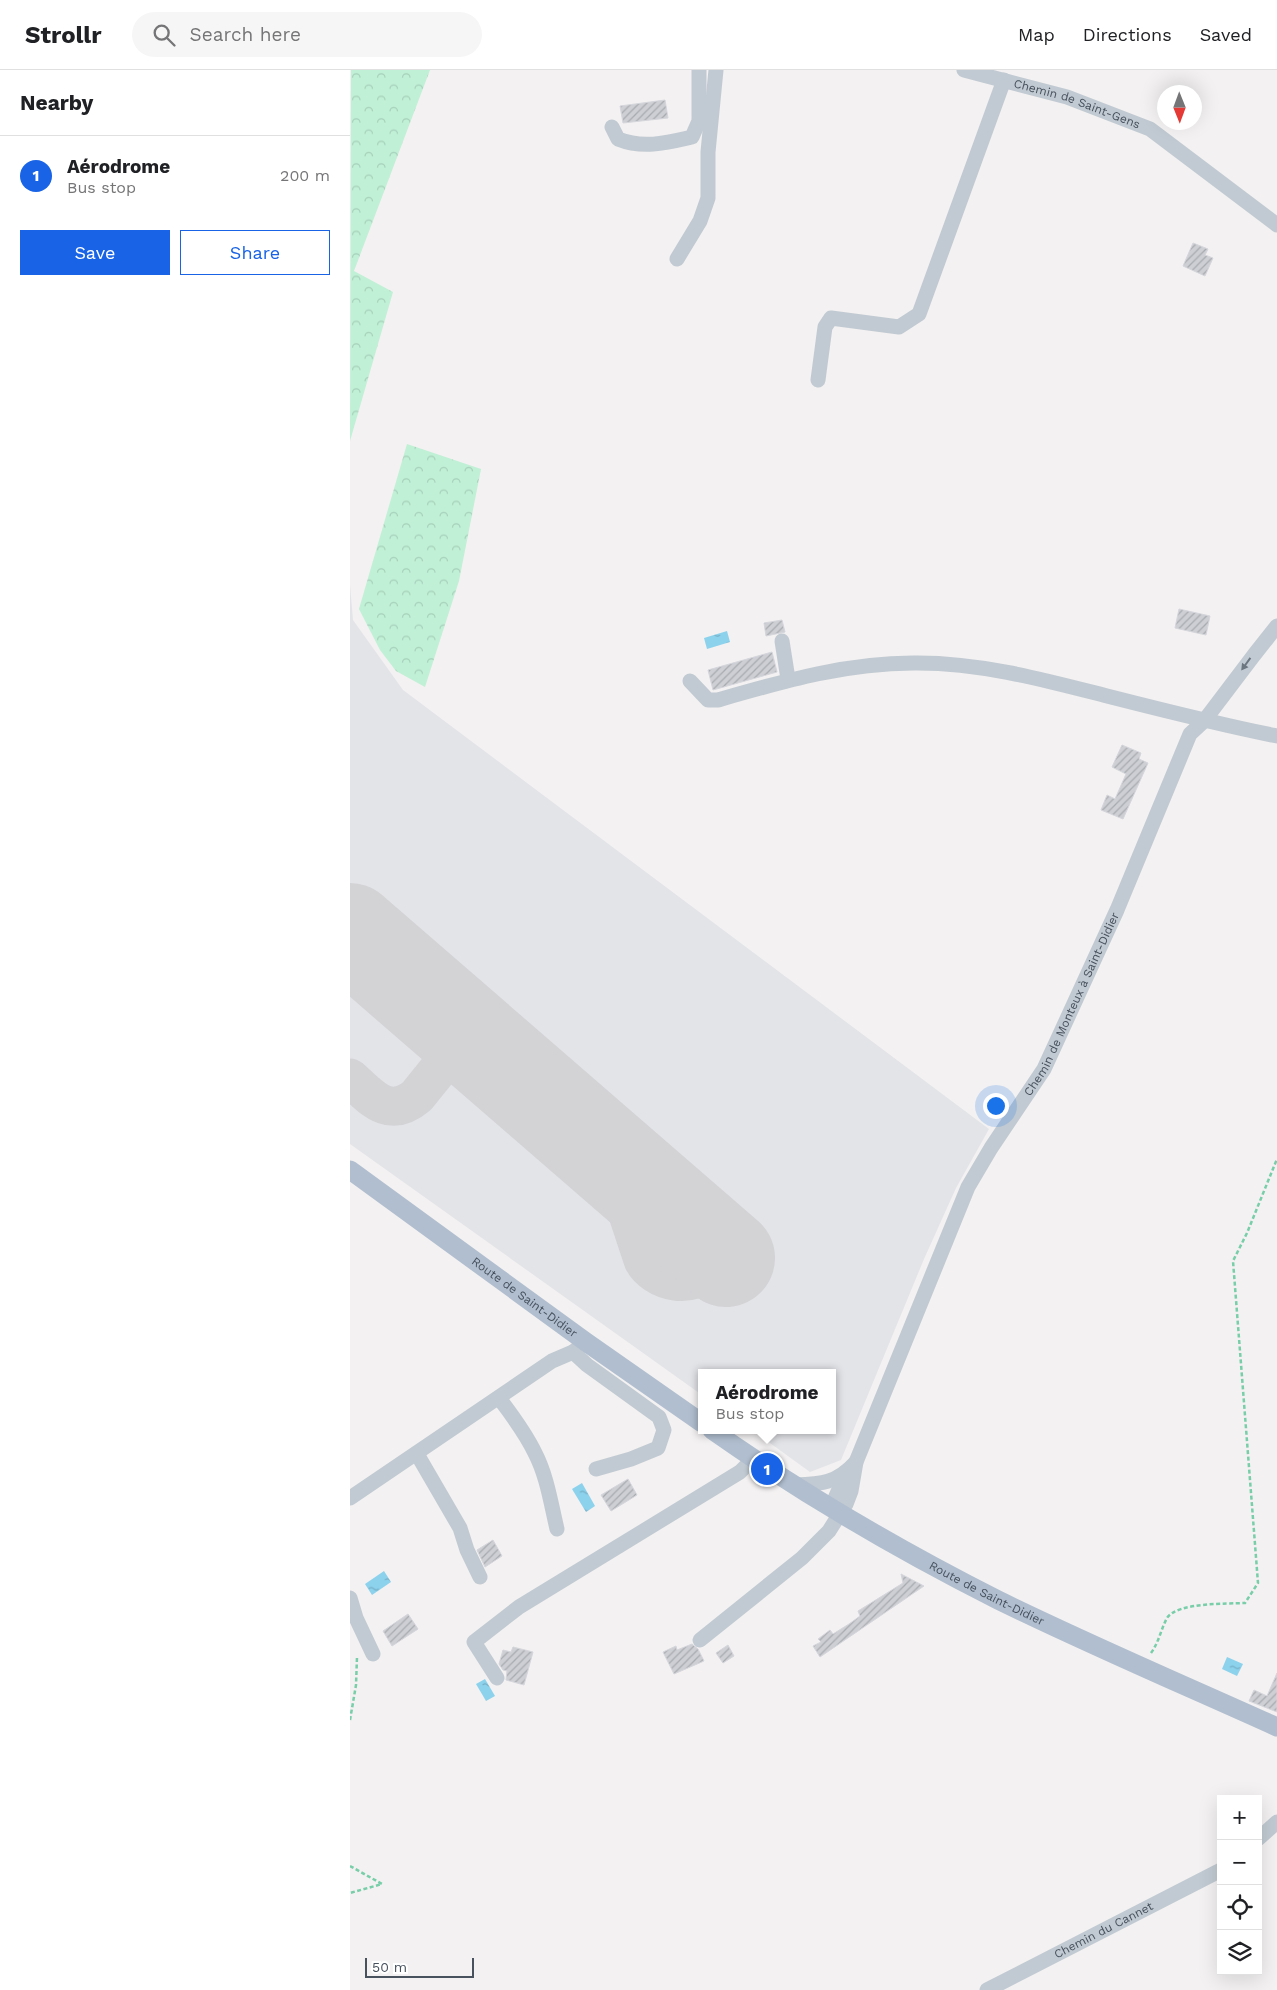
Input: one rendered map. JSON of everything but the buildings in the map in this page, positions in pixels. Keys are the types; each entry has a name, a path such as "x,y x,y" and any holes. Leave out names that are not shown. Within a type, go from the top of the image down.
{"main road":[{"name":"Route de Saint-Didier","path":"350,1170 580,1347 698,1421"},
{"name":"Route de Saint-Didier","path":"718,1434 836,1512 997,1599 1277,1727"}],"street":[{"path":"612,127 618,139 632,145 665,143 692,137 699,121 700,70"},
{"path":"677,259 700,221 708,198 708,152 716,70"},
{"name":"Chemin de Saint-Gens","path":"964,70 1067,97 1150,129 1277,225"},
{"path":"818,380 825,327 831,318 900,327 919,314 1004,80"},
{"name":"Chemin de Monteux à Saint-Didier","path":"700,1640 802,1558 829,1531 836,1512 851,1491 851,1468 968,1187 991,1148 1044,1070 1117,910 1190,734 1204,721 1277,626"},
{"path":"782,641 788,679"},
{"path":"690,681 708,700 718,700 788,679 864,665 961,664 1059,684 1204,721 1277,736"},
{"path":"350,1498 552,1361 580,1347 587,1365 659,1417 664,1430 658,1448 631,1459 596,1469"},
{"path":"499,1398 535,1453 541,1467 557,1529"},
{"path":"417,1454 460,1528 467,1550 480,1577"},
{"path":"497,1678 474,1642 519,1607 740,1472 753,1459"},
{"path":"793,1485 828,1482 851,1468"},
{"path":"350,1598 356,1618 373,1654"},
{"path":"1262,1835 1277,1822"},
{"name":"Chemin du Cannet","path":"996,1988 1217,1872"}],"path":[{"path":"1141,1666 1156,1646 1168,1616 1182,1607 1246,1603 1258,1583 1233,1261 1247,1233 1277,1159"},
{"path":"350,1720 356,1685 358,1662 356,1654"},
{"path":"350,1866 382,1884 350,1893"}],"shaded area":[{"path":"350,585 353,620 403,690 989,1129 956,1188 924,1259 841,1460 810,1472 758,1434 836,1434 836,1369 698,1369 698,1392 350,1144"}],"green space":[{"path":"351,70 430,70 354,271 393,292 350,441"},
{"path":"407,444 481,469 459,581 425,687 396,671 380,650 359,609"}],"water":[{"path":"727,631 730,642 707,649 704,638"},
{"path":"582,1483 595,1506 586,1512 572,1489"},
{"path":"384,1571 391,1582 372,1595 365,1584"},
{"path":"1227,1657 1243,1664 1237,1676 1222,1669"},
{"path":"485,1679 495,1696 486,1701 476,1684"}],"taxiway":[{"path":"350,1078 381,1103 389,1106 407,1103 417,1096 467,1034"},
{"path":"608,1154 643,1260 648,1268 656,1274 675,1281 694,1280 710,1268 715,1249"}],"runway":[{"path":"350,932 726,1258"}],"place":[{"name":"Aérodrome","path":"767,1469"}]}
